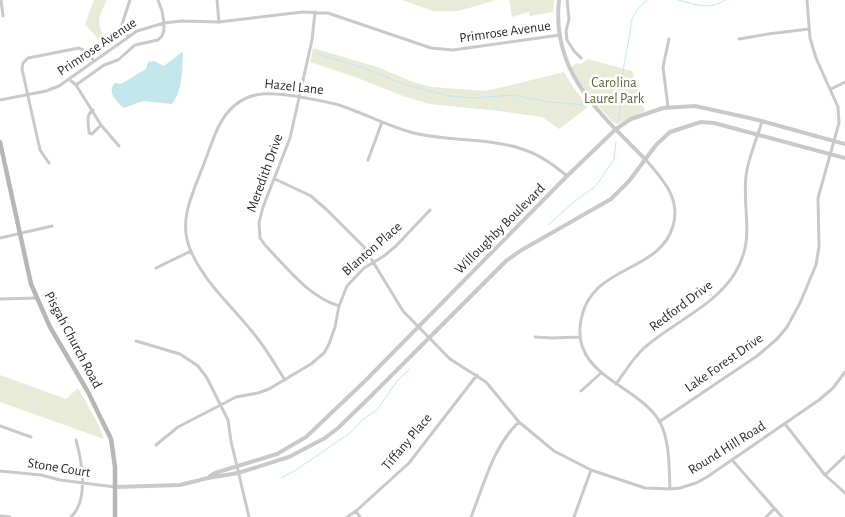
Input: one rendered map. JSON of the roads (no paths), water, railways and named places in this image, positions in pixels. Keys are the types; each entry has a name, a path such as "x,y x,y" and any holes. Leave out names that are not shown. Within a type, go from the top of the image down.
{"main road":[{"name":"Pisgah Church Road","path":"0,142 31,284 36,298 106,428 114,451 115,517"}],"street":[{"path":"1,0 3,16"},
{"path":"128,37 122,24 130,0"},
{"path":"76,85 104,65 118,60 135,45 158,40 162,36 164,23 158,0"},
{"path":"217,0 219,22"},
{"path":"559,0 560,36 567,63 575,81 616,129 666,182 675,207 675,219 668,238 656,252 607,279 592,293 584,307 580,321 580,336 583,348 592,364 601,373 643,403 660,422 668,456 670,489"},
{"path":"567,0 567,40 581,58"},
{"name":"Lake Forest Drive","path":"660,422 757,356 776,339 787,327 816,266 819,247 818,198 840,123 838,107 816,58 809,29 807,0"},
{"name":"Primrose Avenue","path":"0,100 46,91 59,86 128,37 147,27 164,23 182,21 219,22 269,15 315,12 346,18 431,48 440,49 469,49 560,36"},
{"name":"Meredith Drive","path":"315,12 312,40 290,138 258,223 260,238 265,245 316,296 339,306"},
{"path":"739,39 809,29"},
{"path":"668,107 663,67 669,38"},
{"path":"49,163 40,150 22,69 23,63 28,58 79,48 87,52 94,61"},
{"path":"69,80 76,85 101,125 119,146"},
{"path":"831,89 845,82"},
{"name":"Hazel Lane","path":"285,380 258,339 235,311 216,293 198,268 187,242 184,226 187,207 220,124 232,107 246,98 260,93 300,97 340,106 419,134 522,148 538,155 567,176"},
{"name":"Willoughby Boulevard","path":"208,478 215,473 277,454 306,437 353,393 567,176 616,129 631,119 668,107 695,106 711,108 845,144"},
{"path":"93,110 88,116 90,133 92,134 101,125"},
{"name":"Redford Drive","path":"616,384 643,349 714,297 727,284 736,271 746,248 748,227 745,188 747,174 762,121"},
{"path":"368,160 382,122"},
{"name":"Willoughby Boulevard","path":"115,487 180,485 238,473 289,457 325,438 369,398 506,262 536,241 611,199 629,181 656,145 670,132 701,122 714,123 845,158"},
{"name":"Round Hill Road","path":"274,179 311,196 352,235 374,262 403,311 450,359 477,375 496,392 519,422 554,451 591,470 645,488 670,489 696,483 733,460 819,400 833,388 845,372"},
{"name":"Blanton Place","path":"156,445 178,427 236,397 269,389 311,364 324,353 335,327 339,306 347,286 355,276 396,246 430,210"},
{"path":"0,238 52,226"},
{"path":"156,268 190,251"},
{"path":"0,299 36,298"},
{"path":"535,337 580,336"},
{"path":"136,341 180,354 198,366 207,378 228,420 249,517"},
{"path":"581,391 601,373"},
{"name":"Tiffany Place","path":"347,517 408,463 477,375"},
{"path":"471,517 493,461 506,436 519,422"},
{"path":"785,424 825,475 845,493"},
{"path":"0,426 32,438"},
{"path":"71,517 77,509 82,484 82,461 76,440"},
{"path":"825,475 845,456"},
{"path":"733,460 782,517"},
{"path":"574,517 591,470"},
{"name":"Stone Court","path":"0,472 41,474 82,484 115,487"},
{"path":"766,517 774,509"},
{"path":"356,511 360,517"},
{"path":"0,516 10,517"}],"water":[{"path":"182,52 180,87 172,104 143,101 124,108 113,97 112,90 115,83 121,84 146,69 148,62 154,61 164,66"}],"waterway":[{"path":"619,119 624,64 631,21 636,11 647,0"},
{"path":"678,0 708,6 725,0"},
{"path":"317,54 364,68 406,85 450,96 472,98 513,95 549,102 586,105"},
{"path":"597,101 620,94"},
{"path":"548,225 575,201 596,186 614,159 616,142"},
{"path":"281,478 350,433 363,419 377,410 397,381 410,369"}],"park label":[{"name":"Carolina Laurel Park","path":"614,92"}]}
